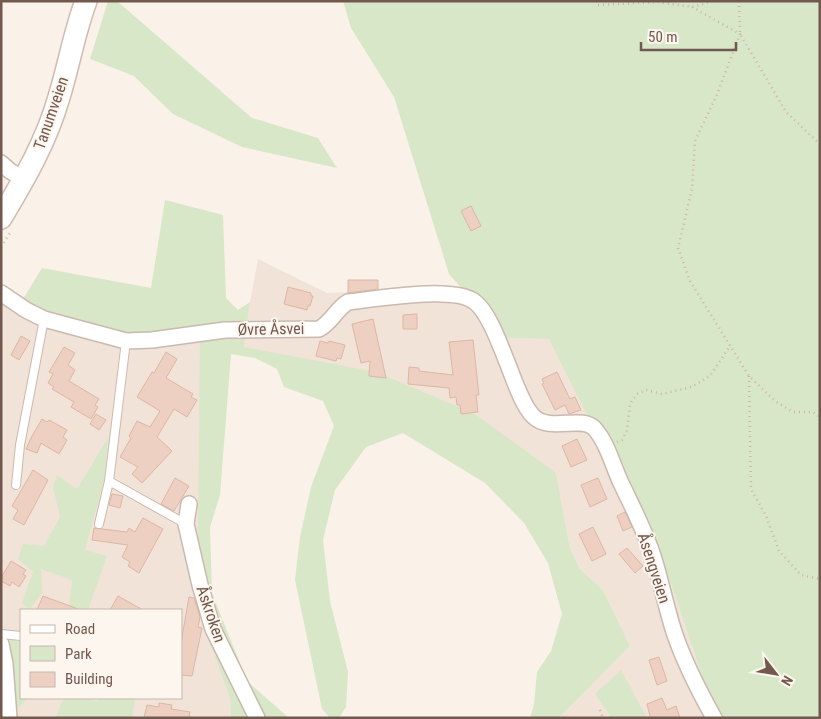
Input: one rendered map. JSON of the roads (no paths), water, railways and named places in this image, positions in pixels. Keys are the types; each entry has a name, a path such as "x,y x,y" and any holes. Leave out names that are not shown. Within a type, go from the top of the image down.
{"main road":[{"name":"Tanumveien","path":"1,218 38,151 59,99 86,1"}],"street":[{"path":"1,163 24,179"},
{"name":"Øvre Åsvei","path":"1,294 44,319 126,341 152,340 225,330 319,329 327,324 338,307 348,302 443,294 466,298 475,302 486,315 522,398 534,417 547,423 559,425 586,423"},
{"name":"Åsengveien","path":"586,423 594,428 604,445 652,554 675,634 686,663 714,718"},
{"name":"Åskroken","path":"189,504 186,524 200,585 213,628 257,718"},
{"path":"1,644 5,664 9,718"}],"lane":[{"path":"16,485 20,445 44,319"},
{"path":"99,524 109,481 126,341"},
{"path":"109,481 186,524"},
{"path":"1,634 20,636"}]}
